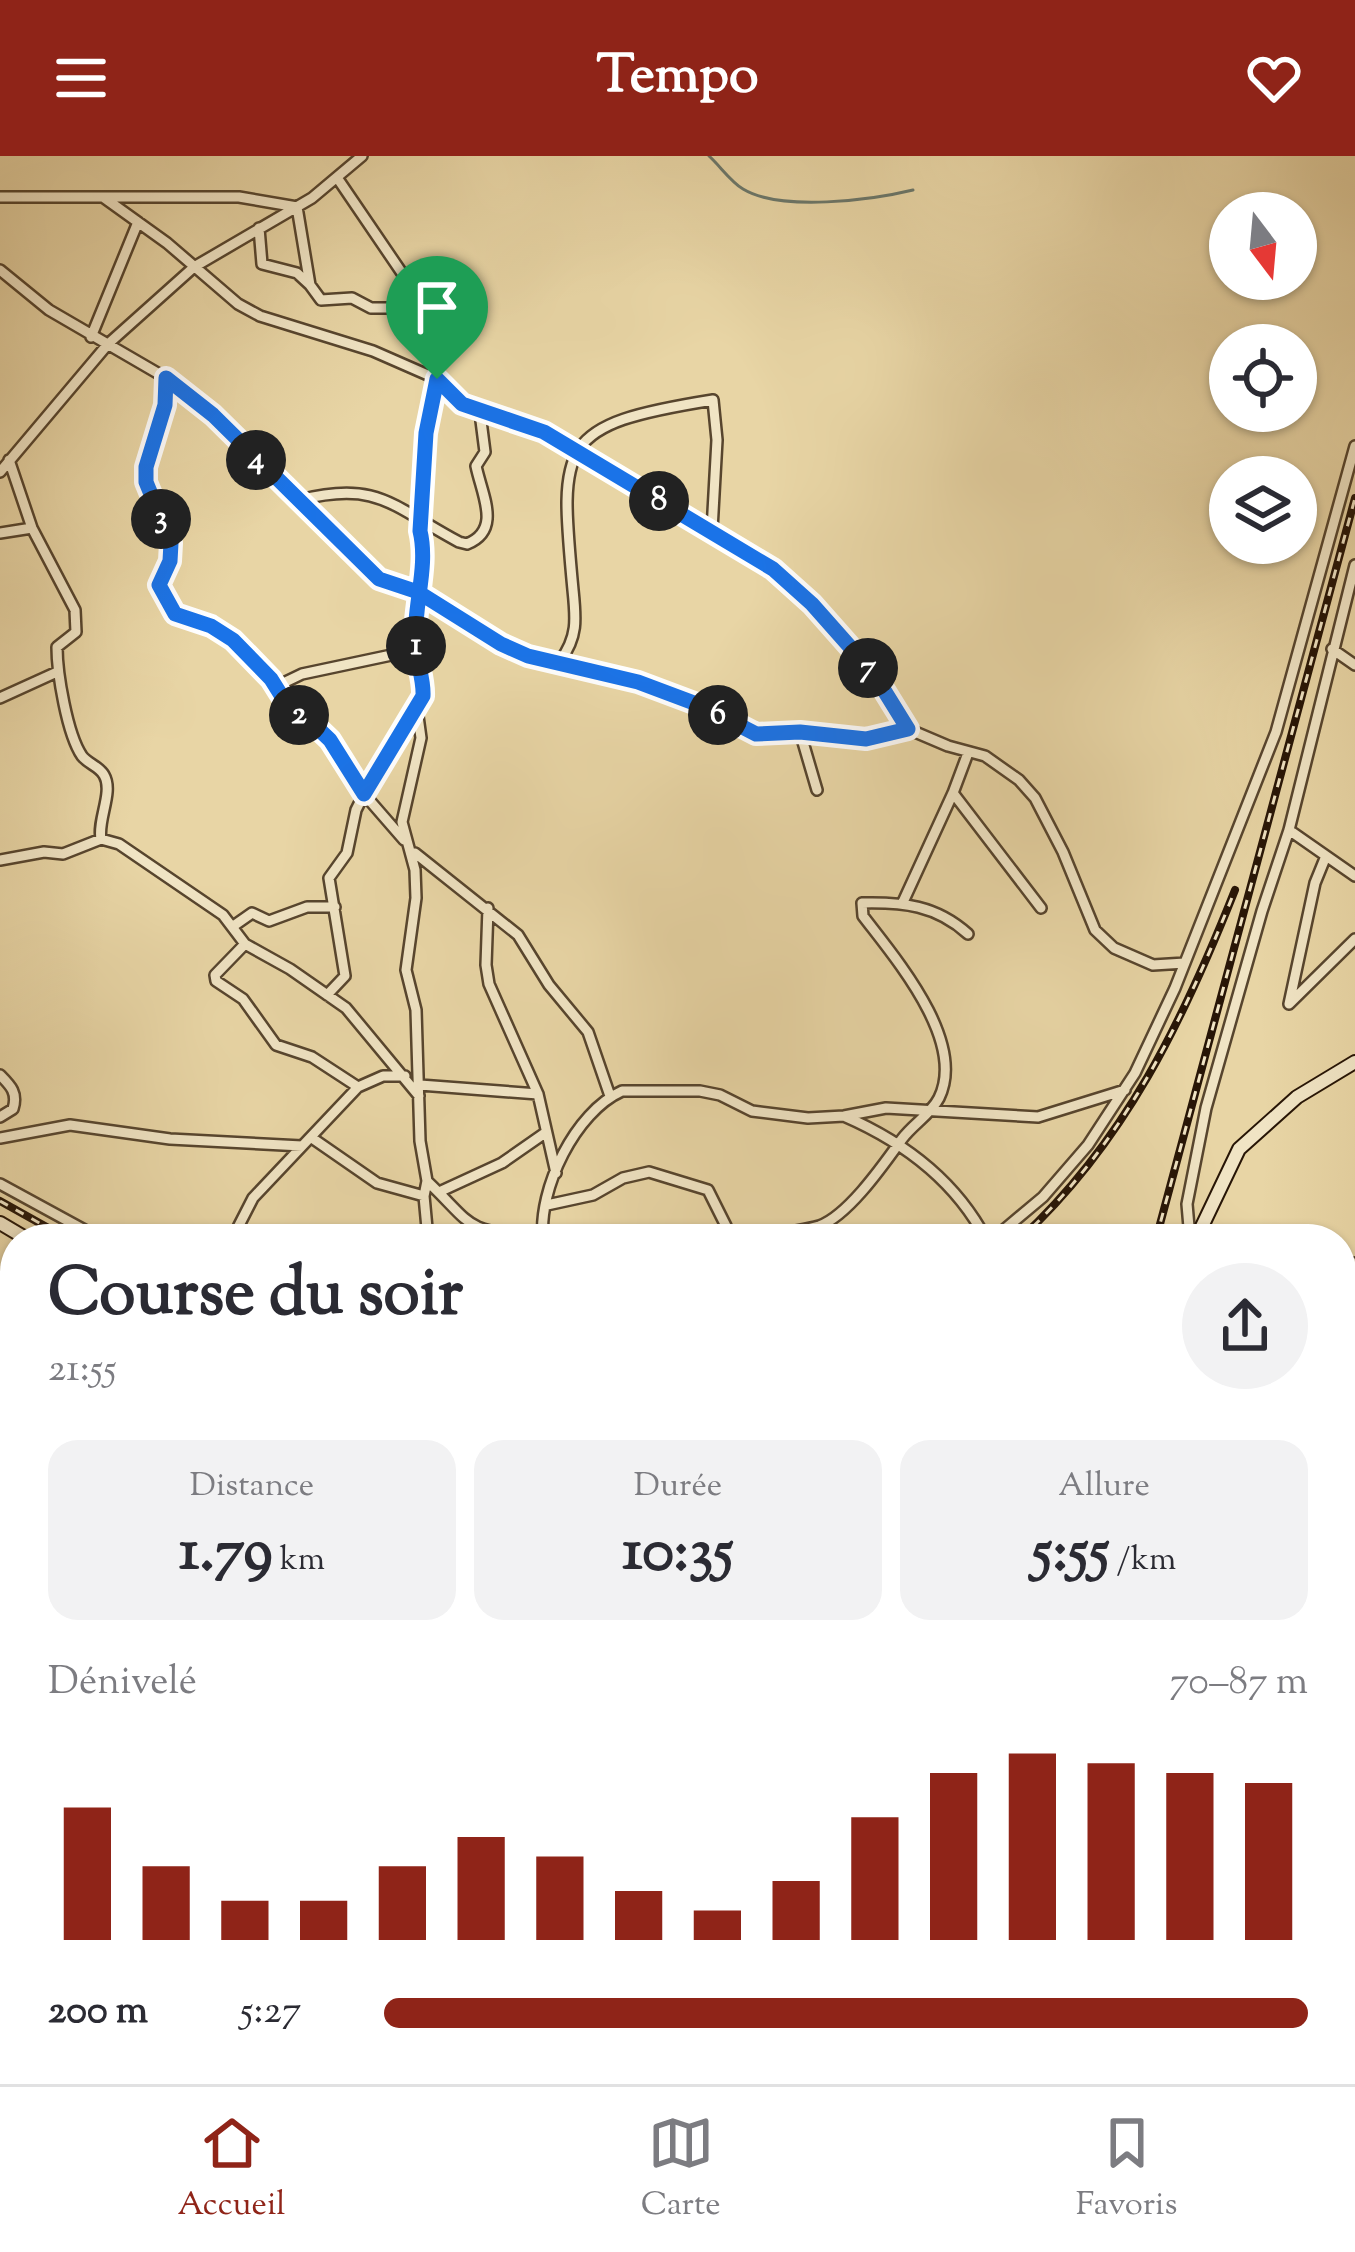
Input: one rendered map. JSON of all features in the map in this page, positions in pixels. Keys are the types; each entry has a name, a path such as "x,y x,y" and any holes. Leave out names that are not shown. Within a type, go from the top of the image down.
{"street":[{"path":"0,472 108,344 194,267 297,207 362,156"},
{"path":"327,995 345,976 328,878 347,853 364,794 417,709 424,689 416,650 418,592 424,547 426,433 437,379 416,328 406,279 338,178"},
{"path":"0,197 239,197 297,207"},
{"path":"103,197 260,316 373,351 437,379 462,404 544,432 761,560 803,595 874,674 908,729"},
{"path":"297,207 310,285"},
{"path":"91,337 138,222"},
{"path":"259,228 262,265 297,273 321,300 352,298 371,308 414,308"},
{"path":"0,270 49,310 166,378 213,415 379,579 418,592 501,644 528,656 650,686 756,734 800,732 866,739 908,729 1000,764 1035,799 1095,930 1138,961 1185,963"},
{"path":"166,378 165,405 146,482 171,543 170,561 159,585 175,614 211,626 233,640 291,711 308,719 330,740 364,794 410,846 518,934 549,986 588,1032 610,1096"},
{"path":"560,661 570,647 576,624 564,505 576,449 588,436 646,412 713,400 717,440 712,530"},
{"path":"299,501 354,490 467,544 486,530 488,517 476,466 485,452 480,413"},
{"path":"1009,1224 1043,1197 1088,1145 1125,1090 1185,963 1276,732 1355,446"},
{"path":"9,460 32,528 76,620 76,632 57,646 57,672 80,753 104,775 101,839"},
{"path":"0,533 32,528"},
{"path":"1190,1224 1186,1204 1206,1108 1289,830 1355,565"},
{"path":"1332,649 1355,665"},
{"path":"275,687 302,674 416,650"},
{"path":"0,698 57,672"},
{"path":"417,709 421,738 402,814 416,898 406,970 416,1010 427,1224"},
{"path":"800,732 817,790"},
{"path":"903,902 968,752"},
{"path":"953,793 1041,908"},
{"path":"1289,830 1355,876"},
{"path":"0,860 44,852 63,854 101,839 119,844 224,915 244,944 346,1008 420,1090 538,1094"},
{"path":"1326,856 1315,883 1288,1004 1355,939"},
{"path":"822,1224 838,1216 913,1124 933,1108 944,1086 938,1034 912,982 862,916 862,903 903,902 950,917 968,934"},
{"path":"232,927 252,914 269,920 307,907 335,907"},
{"path":"488,908 489,984 538,1094 556,1173"},
{"path":"244,944 215,975 215,981 243,999 275,1045 312,1057 358,1087"},
{"path":"1201,1224 1239,1149 1297,1097 1355,1062"},
{"path":"0,1075 13,1088 15,1102 0,1117"},
{"path":"240,1224 254,1198 358,1087 383,1076 405,1076"},
{"path":"545,1224 567,1143 610,1096 622,1091 700,1091 720,1095 752,1112 808,1118 886,1108 1038,1117 1125,1090"},
{"path":"844,1116 928,1164 979,1224"},
{"path":"0,1138 70,1125 170,1139 302,1146"},
{"path":"439,1192 502,1163 545,1133"},
{"path":"312,1138 377,1183 424,1196"},
{"path":"547,1204 593,1195 636,1174 659,1173 708,1190 725,1224"},
{"path":"427,1180 468,1224"},
{"path":"0,1184 73,1224"}],"waterway":[{"path":"709,156 743,189 780,200 851,200 913,190"}],"railway":[{"path":"1160,1224 1355,498"},
{"path":"1035,1224 1091,1162 1147,1077 1194,986 1235,890"},
{"path":"0,1201 41,1224"}],"route":[{"path":"437,379 426,433 420,531 424,547 418,592 416,650 423,696 364,794 330,740 308,719 291,711 271,679 233,640 211,626 175,614 159,585 170,561 171,543 154,508 146,467 165,405 166,378 213,415 379,579 418,592 501,644 528,656 623,676 702,706 756,734 800,732 866,739 908,729 874,674 812,604 773,569 544,432 462,404 437,379"}]}
